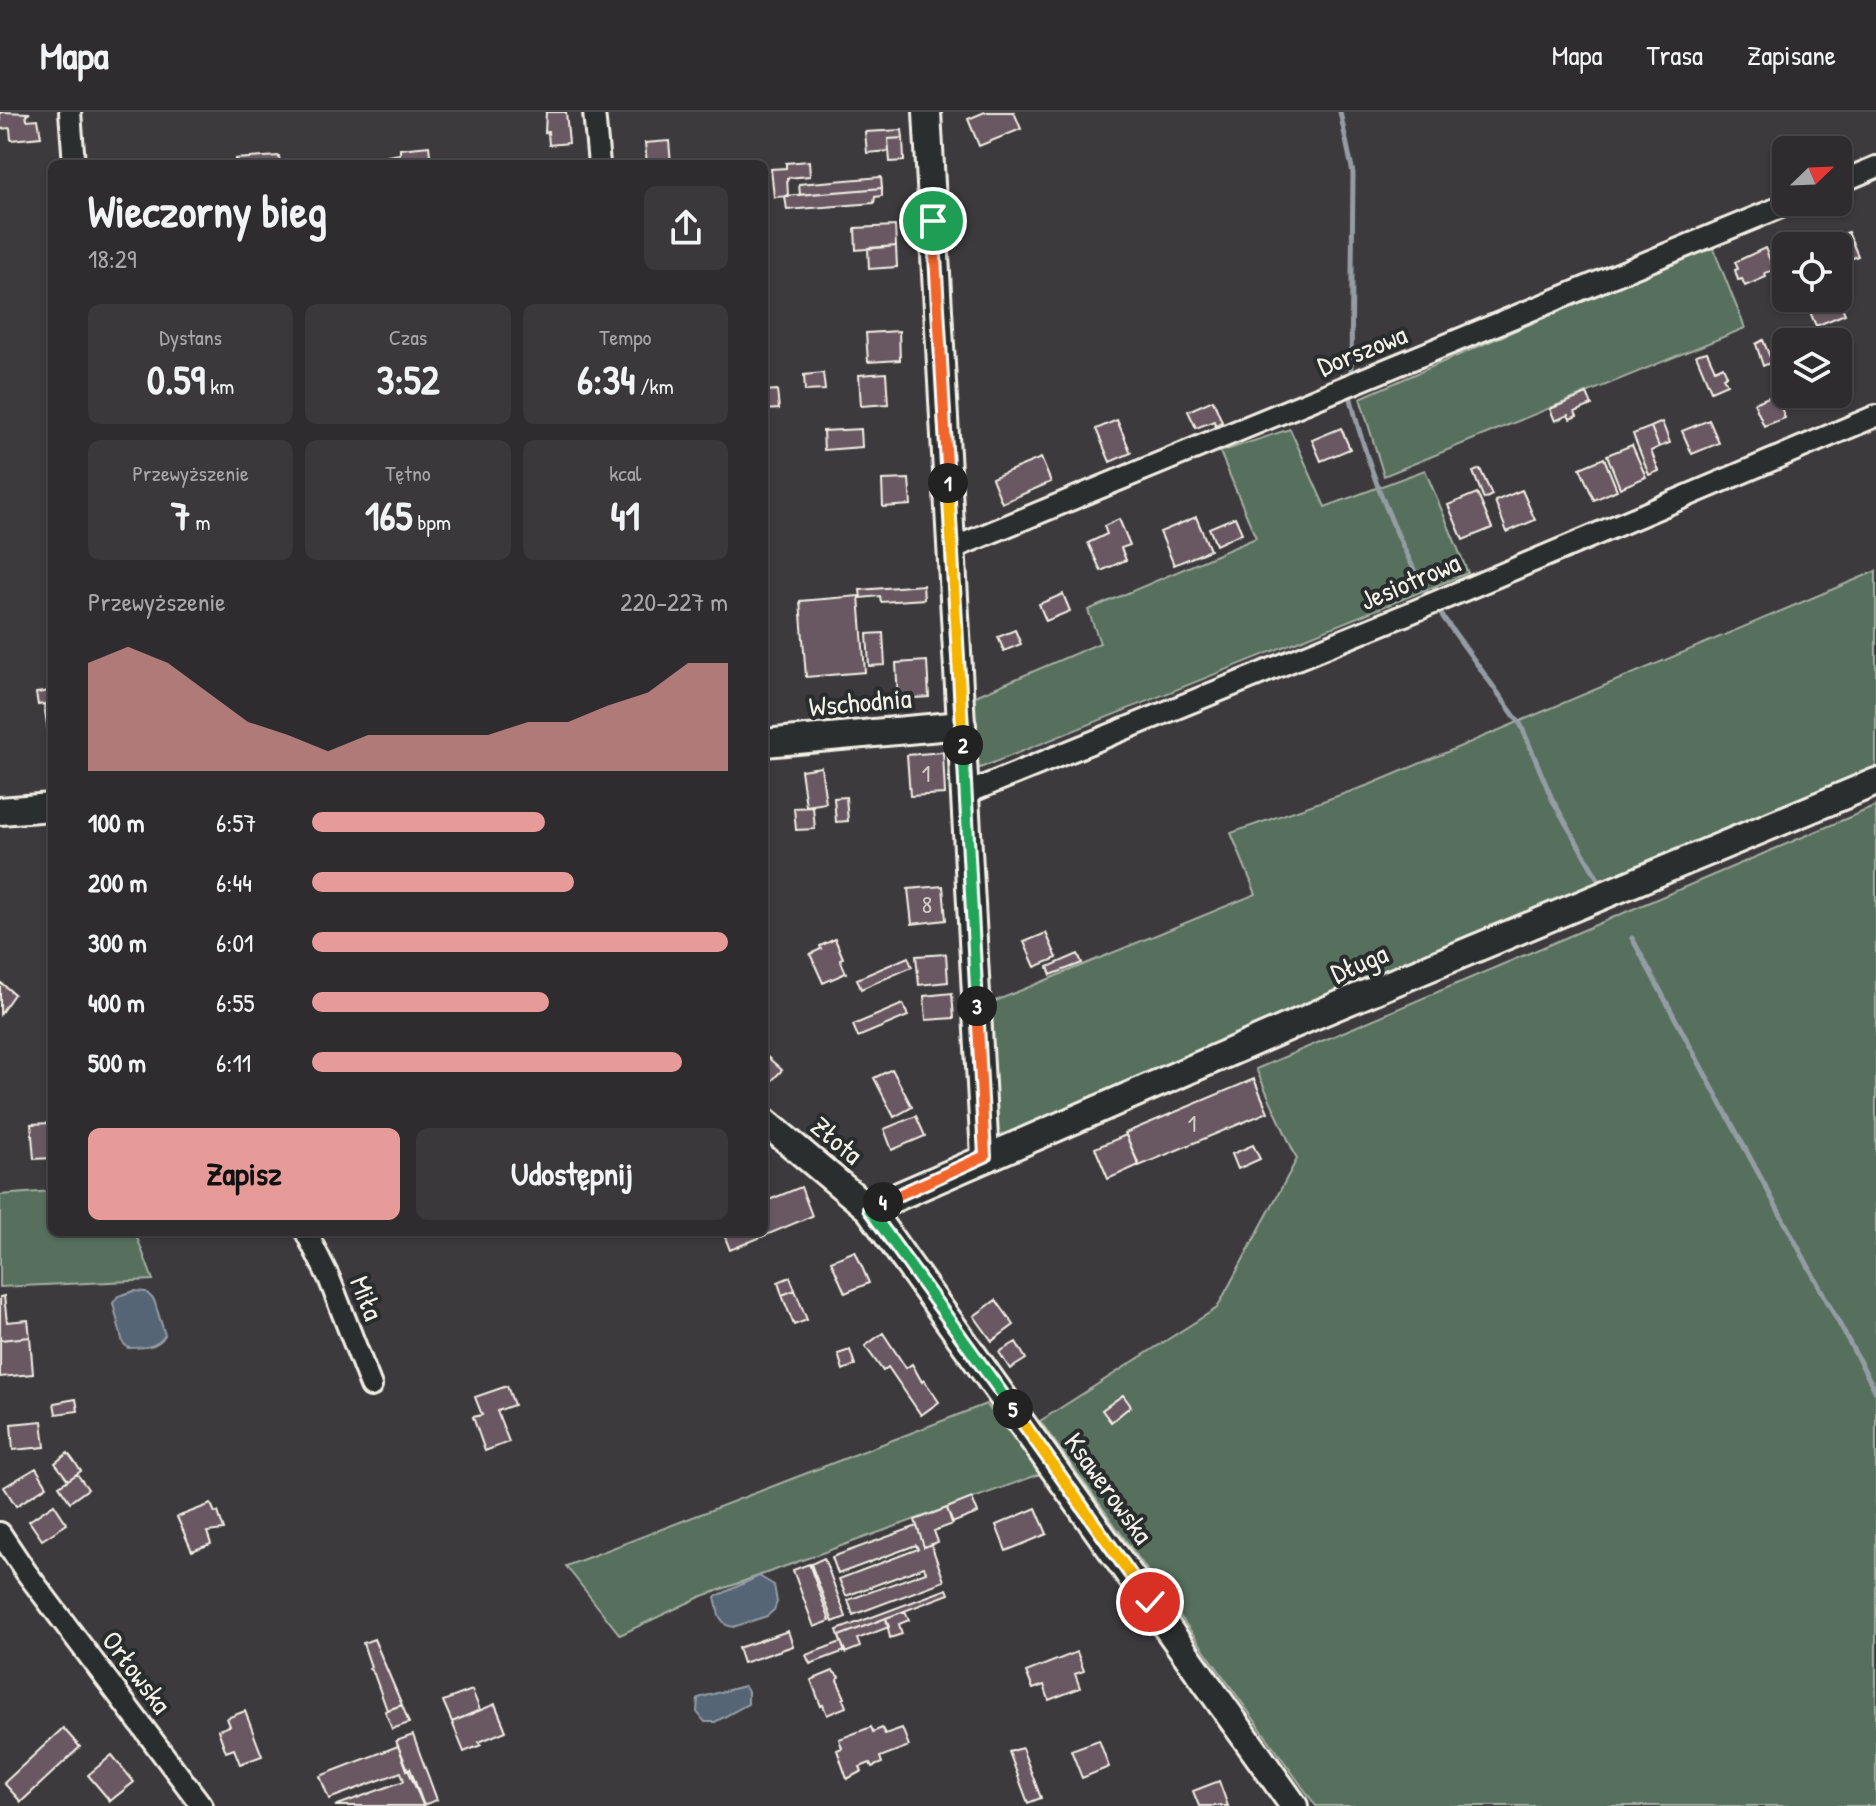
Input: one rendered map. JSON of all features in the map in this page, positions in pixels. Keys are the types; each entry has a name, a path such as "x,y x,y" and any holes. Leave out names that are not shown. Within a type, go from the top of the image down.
{"street":[{"path":"70,112 74,160"},
{"path":"594,112 599,160"},
{"path":"927,112 985,1156"},
{"path":"1852,177 1876,167"},
{"name":"Dorszowa","path":"951,549 1772,211"},
{"name":"Jesiotrowa","path":"965,794 1417,610 1876,416"},
{"name":"Wschodnia","path":"768,743 962,725"},
{"name":"Długa","path":"869,1209 1320,1013 1876,782"},
{"path":"0,811 48,807"},
{"name":"Złota","path":"768,1124 869,1209"},
{"name":"Ksawerowska","path":"869,1209 1294,1806"},
{"name":"Miła","path":"308,1236 329,1278 371,1386"},
{"name":"Orłowska","path":"0,1533 202,1806"}],"green space":[{"path":"1712,245 1745,328 1384,476 1360,398"},
{"path":"1290,429 1325,507 1425,470 1468,573 975,770 973,697 1100,643 1088,610 1256,538 1220,452"},
{"path":"1876,571 1876,767 994,1139 988,1004 1256,894 1231,833 1369,785"},
{"path":"1876,806 1876,1806 1316,1806 1040,1421 1217,1308 1297,1159 1256,1069"},
{"path":"48,1191 48,1236 136,1236 153,1280 0,1287 0,1195"},
{"path":"986,1404 1043,1473 700,1597 620,1635 566,1566"}],"water":[{"path":"134,1291 146,1292 154,1300 165,1335 158,1343 128,1348 123,1343 113,1303 118,1296"},
{"path":"759,1576 774,1585 777,1602 774,1610 767,1616 733,1627 726,1625 719,1616 715,1597"},
{"path":"744,1686 748,1691 748,1704 715,1722 705,1722 697,1712 698,1698"}],"building":[{"path":"0,112 30,113 26,115 27,120 38,119 41,137 11,140 10,128 0,129"},
{"path":"546,112 566,112 569,143 549,145 548,132 545,133"},
{"path":"985,112 1014,112 1021,129 979,146 968,119"},
{"path":"902,130 903,138 888,139 889,151 867,153 865,132"},
{"path":"903,138 904,161 890,162 888,139"},
{"path":"669,141 671,160 647,160 645,143"},
{"path":"429,146 431,160 388,160 387,156 400,154 400,149"},
{"path":"279,156 280,160 235,160"},
{"path":"809,161 810,176 787,178 788,196 774,197 771,169 786,168 786,163"},
{"path":"881,177 882,188 800,195 799,184"},
{"path":"882,188 882,196 875,197 874,203 787,210 785,196"},
{"path":"895,226 896,246 856,250 855,228"},
{"path":"1852,242 1858,256 1852,258"},
{"path":"896,246 897,267 869,269 868,248"},
{"path":"1765,248 1772,271 1765,273 1766,277 1745,286 1742,279 1738,280 1735,262"},
{"path":"1810,312 1844,312 1845,314 1816,326"},
{"path":"899,331 900,360 868,362 866,333"},
{"path":"1763,340 1772,362 1763,366 1756,344"},
{"path":"1707,352 1715,370 1723,366 1727,375 1723,377 1727,384 1711,391 1696,355"},
{"path":"823,373 825,390 805,391 804,375"},
{"path":"886,373 888,404 861,406 859,375"},
{"path":"777,390 779,409 768,410 768,391"},
{"path":"1587,394 1592,405 1575,412 1577,416 1570,419 1568,415 1555,421 1550,409"},
{"path":"1772,396 1772,408 1781,408 1785,418 1764,426 1754,403"},
{"path":"1213,400 1222,422 1215,425 1214,421 1196,428 1188,411"},
{"path":"1117,420 1131,453 1110,462 1096,429"},
{"path":"1709,420 1719,443 1692,454 1682,431"},
{"path":"1662,422 1670,443 1659,447 1651,427"},
{"path":"1651,427 1659,447 1651,451 1659,471 1649,475 1633,434"},
{"path":"1341,428 1350,449 1321,461 1312,440"},
{"path":"861,429 862,447 824,450 823,431"},
{"path":"1632,445 1646,477 1620,488 1607,455"},
{"path":"1041,458 1051,482 1002,503 992,478"},
{"path":"1604,458 1617,490 1594,500 1580,468"},
{"path":"1480,469 1492,495 1484,499 1473,472"},
{"path":"909,479 911,505 883,507 882,480"},
{"path":"1522,490 1535,520 1507,532 1495,501"},
{"path":"1477,493 1492,528 1463,540 1448,505"},
{"path":"1196,517 1210,550 1174,565 1160,532"},
{"path":"1235,517 1242,533 1216,545 1209,528"},
{"path":"1119,519 1130,545 1121,548 1126,560 1101,571 1088,543 1107,534 1104,526"},
{"path":"923,585 924,599 881,602 880,596 861,598 860,590"},
{"path":"1063,594 1070,611 1046,621 1039,604"},
{"path":"859,596 865,672 806,677 800,601"},
{"path":"1015,630 1021,644 1004,651 998,637"},
{"path":"883,633 885,665 869,666 867,634"},
{"path":"927,661 929,697 898,699 896,663"},
{"path":"48,691 48,731 44,704 38,705 36,693"},
{"path":"943,752 945,794 910,796 907,755"},
{"path":"821,767 826,803 806,806 801,770"},
{"path":"846,797 848,821 836,822 834,798"},
{"path":"813,807 815,829 796,830 794,808"},
{"path":"943,886 946,920 912,924 908,889"},
{"path":"1046,933 1057,958 1035,967 1024,942"},
{"path":"835,939 846,973 823,983 810,954"},
{"path":"946,954 948,982 919,985 916,956"},
{"path":"1078,954 1082,963 1051,975 1048,967"},
{"path":"908,957 912,967 861,989 857,979"},
{"path":"0,982 14,994 0,1014"},
{"path":"952,993 954,1018 926,1020 924,996"},
{"path":"903,1004 908,1016 858,1037 853,1025"},
{"path":"768,1058 782,1070 768,1085"},
{"path":"892,1069 912,1107 894,1117 874,1078"},
{"path":"1254,1079 1268,1112 1139,1166 1125,1133"},
{"path":"916,1116 925,1136 892,1150 884,1129"},
{"path":"48,1123 48,1158 34,1159 31,1124"},
{"path":"1126,1135 1139,1165 1108,1179 1095,1148"},
{"path":"1253,1145 1260,1159 1238,1169 1232,1154"},
{"path":"801,1187 812,1216 768,1234 768,1200"},
{"path":"725,1236 764,1236 730,1250"},
{"path":"855,1251 869,1283 845,1293 831,1261"},
{"path":"790,1277 795,1290 782,1295 778,1282"},
{"path":"795,1290 807,1320 794,1325 782,1295"},
{"path":"4,1296 7,1322 28,1320 30,1337 0,1340 0,1297"},
{"path":"996,1300 1014,1325 992,1341 974,1316"},
{"path":"883,1333 906,1368 912,1364 939,1402 921,1415 888,1367 883,1371 865,1346"},
{"path":"30,1337 33,1374 0,1377 0,1340"},
{"path":"1016,1342 1026,1359 1010,1369 999,1352"},
{"path":"850,1350 855,1365 843,1370 838,1354"},
{"path":"507,1386 514,1405 497,1411 509,1442 485,1451 473,1417 482,1415 475,1397"},
{"path":"1123,1395 1131,1406 1111,1422 1102,1410"},
{"path":"76,1399 78,1411 56,1414 54,1403"},
{"path":"42,1421 45,1447 13,1450 11,1424"},
{"path":"68,1453 81,1471 68,1480 55,1463"},
{"path":"36,1468 47,1486 16,1506 4,1487"},
{"path":"77,1474 88,1489 70,1502 59,1486"},
{"path":"972,1498 978,1513 952,1523 947,1508"},
{"path":"54,1504 67,1524 42,1540 29,1521"},
{"path":"211,1504 215,1513 218,1512 224,1530 207,1532 211,1544 192,1551 177,1517"},
{"path":"947,1508 953,1524 934,1531 938,1542 924,1547 915,1520"},
{"path":"1036,1508 1047,1534 1006,1551 996,1525"},
{"path":"917,1526 924,1547 931,1544 944,1581 853,1615 848,1600 926,1572 924,1567 846,1596 839,1579 918,1549 916,1545 838,1574 832,1557"},
{"path":"824,1558 846,1617 833,1622 811,1564"},
{"path":"809,1564 830,1621 814,1627 793,1570"},
{"path":"947,1589 949,1594 839,1636 837,1630"},
{"path":"905,1611 909,1620 899,1624 902,1634 890,1638 886,1618"},
{"path":"886,1618 889,1627 857,1639 860,1647 845,1653 839,1636"},
{"path":"788,1631 793,1646 743,1663 738,1648"},
{"path":"374,1639 402,1705 387,1710 369,1668 363,1643"},
{"path":"841,1642 845,1651 810,1664 806,1655"},
{"path":"1077,1652 1084,1671 1075,1674 1080,1688 1049,1700 1044,1685 1033,1689 1026,1672"},
{"path":"833,1671 839,1677 837,1680 846,1707 827,1715 811,1680"},
{"path":"472,1690 480,1710 452,1722 443,1701"},
{"path":"495,1704 506,1731 464,1752 452,1722"},
{"path":"402,1705 409,1723 392,1729 385,1711"},
{"path":"245,1711 262,1756 240,1764 234,1749 226,1752 218,1730 230,1726 227,1718"},
{"path":"871,1727 873,1732 882,1728 885,1734 902,1728 909,1746 880,1757 882,1763 860,1767 862,1771 847,1779 837,1750 842,1748 839,1739"},
{"path":"63,1728 80,1747 21,1802 4,1783"},
{"path":"413,1735 437,1800 423,1805 396,1741"},
{"path":"1099,1740 1109,1767 1082,1778 1071,1750"},
{"path":"398,1746 424,1806 335,1806 404,1781 401,1772 329,1799 320,1776"},
{"path":"1022,1748 1041,1798 1028,1803 1009,1752"},
{"path":"112,1755 134,1782 110,1801 88,1775"},
{"path":"1219,1781 1228,1806 1199,1806 1193,1791"}],"waterway":[{"path":"1340,112 1353,173 1351,375"},
{"path":"1351,399 1383,499 1427,595"},
{"path":"1438,610 1521,725 1552,799 1598,879"},
{"path":"1632,938 1876,1392"}],"route":[{"path":"933,221 985,1156 869,1209 1150,1602"}]}
